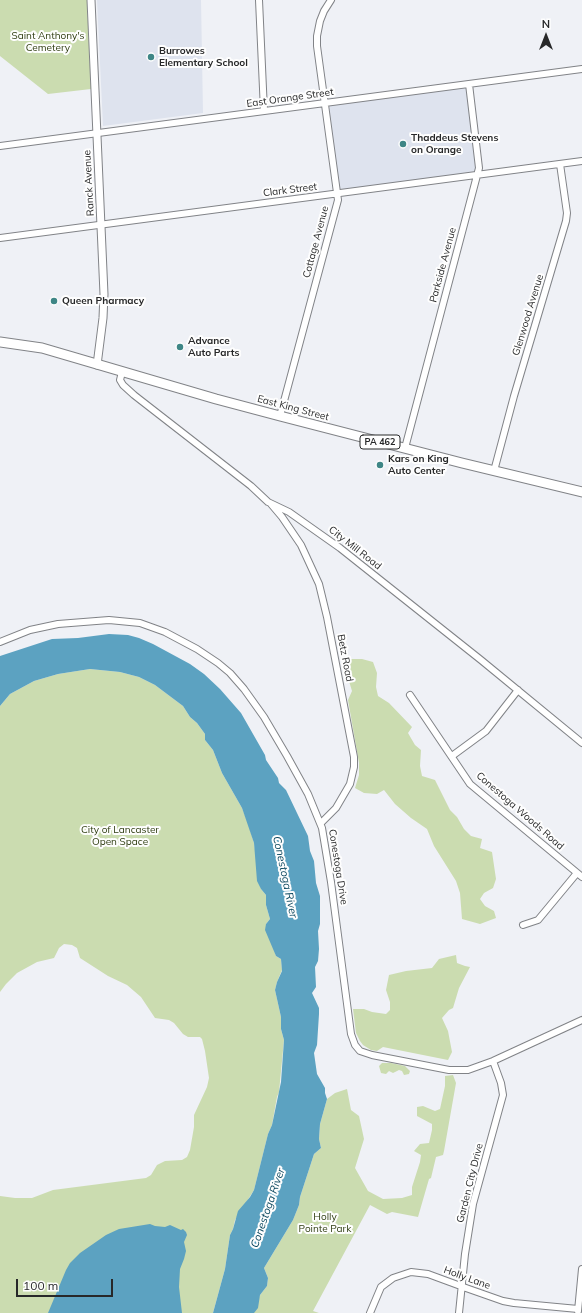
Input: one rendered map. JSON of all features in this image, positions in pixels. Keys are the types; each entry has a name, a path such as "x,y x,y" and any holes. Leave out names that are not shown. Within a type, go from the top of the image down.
{"main road":[{"name":"East King Street","path":"0,342 42,348 216,399 494,471 582,492"}],"street":[{"name":"Ranck Avenue","path":"91,0 101,225 103,307 97,365"},
{"path":"259,0 264,111"},
{"name":"Cottage Avenue","path":"280,416 338,202 317,46 320,21 331,0"},
{"name":"East Orange Street","path":"0,146 582,69"},
{"name":"Parkside Avenue","path":"405,448 479,168 469,84"},
{"name":"Clark Street","path":"0,238 582,162"},
{"name":"Glenwood Avenue","path":"494,471 516,389 566,221 567,213 560,164"},
{"name":"City Mill Road","path":"122,372 120,380 123,385 134,395 251,486 268,502 289,512 340,548 582,743"},
{"name":"Betz Road","path":"268,502 282,517 301,545 319,584 327,617 354,757 354,767 350,784 336,808 321,823"},
{"name":"Conestoga Drive","path":"0,642 41,627 109,620 140,623 176,637 218,663 244,689 264,717 287,756 308,794 321,823 325,838 351,1034 355,1045 360,1051 372,1055 449,1070 468,1070 493,1061 582,1020"},
{"path":"452,756 486,731 518,690"},
{"name":"Conestoga Woods Road","path":"410,695 470,784 579,875"},
{"path":"523,925 538,920 579,875"},
{"name":"Garden City Drive","path":"459,1313 473,1204 503,1095 501,1083 493,1061"},
{"path":"578,1311 582,1269"},
{"name":"Holly Lane","path":"370,1313 381,1287 393,1278 405,1273 416,1272 428,1274 503,1301 578,1311"}],"shaded area":[{"name":"Burrowes Elementary School","path":"97,0 201,0 203,113 103,126"},
{"name":"Thaddeus Stevens on Orange","path":"469,84 477,175 337,194 325,103"}],"green space":[{"name":"Saint Anthony's Cemetery","path":"0,0 87,0 91,89 48,94 0,56"},
{"path":"347,659 362,659 373,662 377,673 376,687 378,696 389,703 412,727 408,733 415,745 421,750 420,766 422,776 435,780 450,810 457,817 464,829 471,836 482,839 480,848 492,852 496,879 493,888 484,893 480,899 485,906 494,911 496,918 480,924 462,919 460,893 456,881 434,846 427,829 395,804 384,790 377,794 364,793 355,788 359,775 359,763 348,700 352,691 345,668"},
{"name":"City of Lancaster Open Space","path":"90,669 120,672 139,677 155,685 183,706 190,717 197,723 205,734 205,740 213,750 222,773 242,808 248,823 254,843 261,889 266,895 266,905 270,919 266,924 276,956 281,959 282,970 275,990 284,1040 279,1092 272,1125 268,1134 254,1190 235,1220 230,1235 225,1269 213,1313 0,1313 0,1196 32,1198 53,1190 146,1178 151,1175 157,1165 165,1161 182,1160 187,1157 190,1150 194,1127 194,1115 207,1087 209,1078 205,1051 202,1039 200,1037 188,1037 169,1020 155,1018 141,997 127,985 108,976 80,958 77,948 72,945 64,944 59,948 54,958 37,962 17,973 0,992 0,706 10,694 34,681 58,674"},
{"path":"456,955 457,963 470,967 459,988 453,1008 449,1010 442,1018 448,1031 452,1052 448,1060 383,1047 377,1051 371,1050 363,1045 356,1033 353,1009 364,1009 386,1014 390,1010 390,1002 386,990 389,975 406,971 432,968 439,959"},
{"path":"382,1063 405,1066 410,1071 409,1074 404,1075 402,1071 399,1070 393,1073 389,1071 386,1074 381,1073 379,1066"},
{"name":"Holly Pointe Park","path":"453,1075 456,1083 444,1151 443,1155 436,1157 431,1178 429,1179 418,1217 392,1212 387,1214 370,1205 313,1311 319,1313 253,1313 260,1295 267,1286 268,1278 264,1268 293,1220 314,1154 321,1148 319,1139 320,1124 327,1099 335,1093 347,1089 351,1110 359,1116 364,1139 355,1168 368,1191 383,1199 402,1198 412,1195 412,1187 421,1155 414,1151 420,1144 429,1143 432,1130 432,1124 417,1116 417,1107 423,1106 435,1111 440,1109 445,1086 445,1076"}],"water":[{"name":"Conestoga River","path":"109,634 128,635 153,644 190,664 204,674 220,689 241,713 265,755 266,760 278,778 279,783 286,790 308,836 310,851 314,861 316,883 320,896 320,924 318,931 318,961 315,967 316,987 312,993 319,1008 317,1045 314,1053 317,1074 325,1088 327,1099 320,1124 319,1139 321,1148 314,1154 293,1220 264,1268 268,1278 267,1286 260,1295 258,1308 254,1313 213,1313 225,1269 230,1235 238,1211 254,1190 268,1134 272,1125 281,1082 284,1040 275,990 282,971 281,959 276,956 265,930 266,924 270,919 266,905 266,895 257,881 254,843 242,808 222,773 213,750 205,740 205,734 197,723 190,717 183,706 155,685 139,677 120,672 90,669 58,674 34,681 10,694 0,706 0,656 52,639 78,638"},
{"path":"150,1224 165,1227 170,1225 181,1230 183,1229 186,1232 187,1235 184,1242 186,1251 180,1269 179,1287 182,1313 48,1313 66,1270 70,1263 80,1253 106,1235 119,1229"}],"place":[{"name":"Burrowes Elementary School","path":"151,57"},
{"name":"Thaddeus Stevens on Orange","path":"403,144"},
{"name":"Queen Pharmacy","path":"54,301"},
{"name":"Advance Auto Parts","path":"180,347"},
{"name":"Kars on King Auto Center","path":"380,465"}]}
